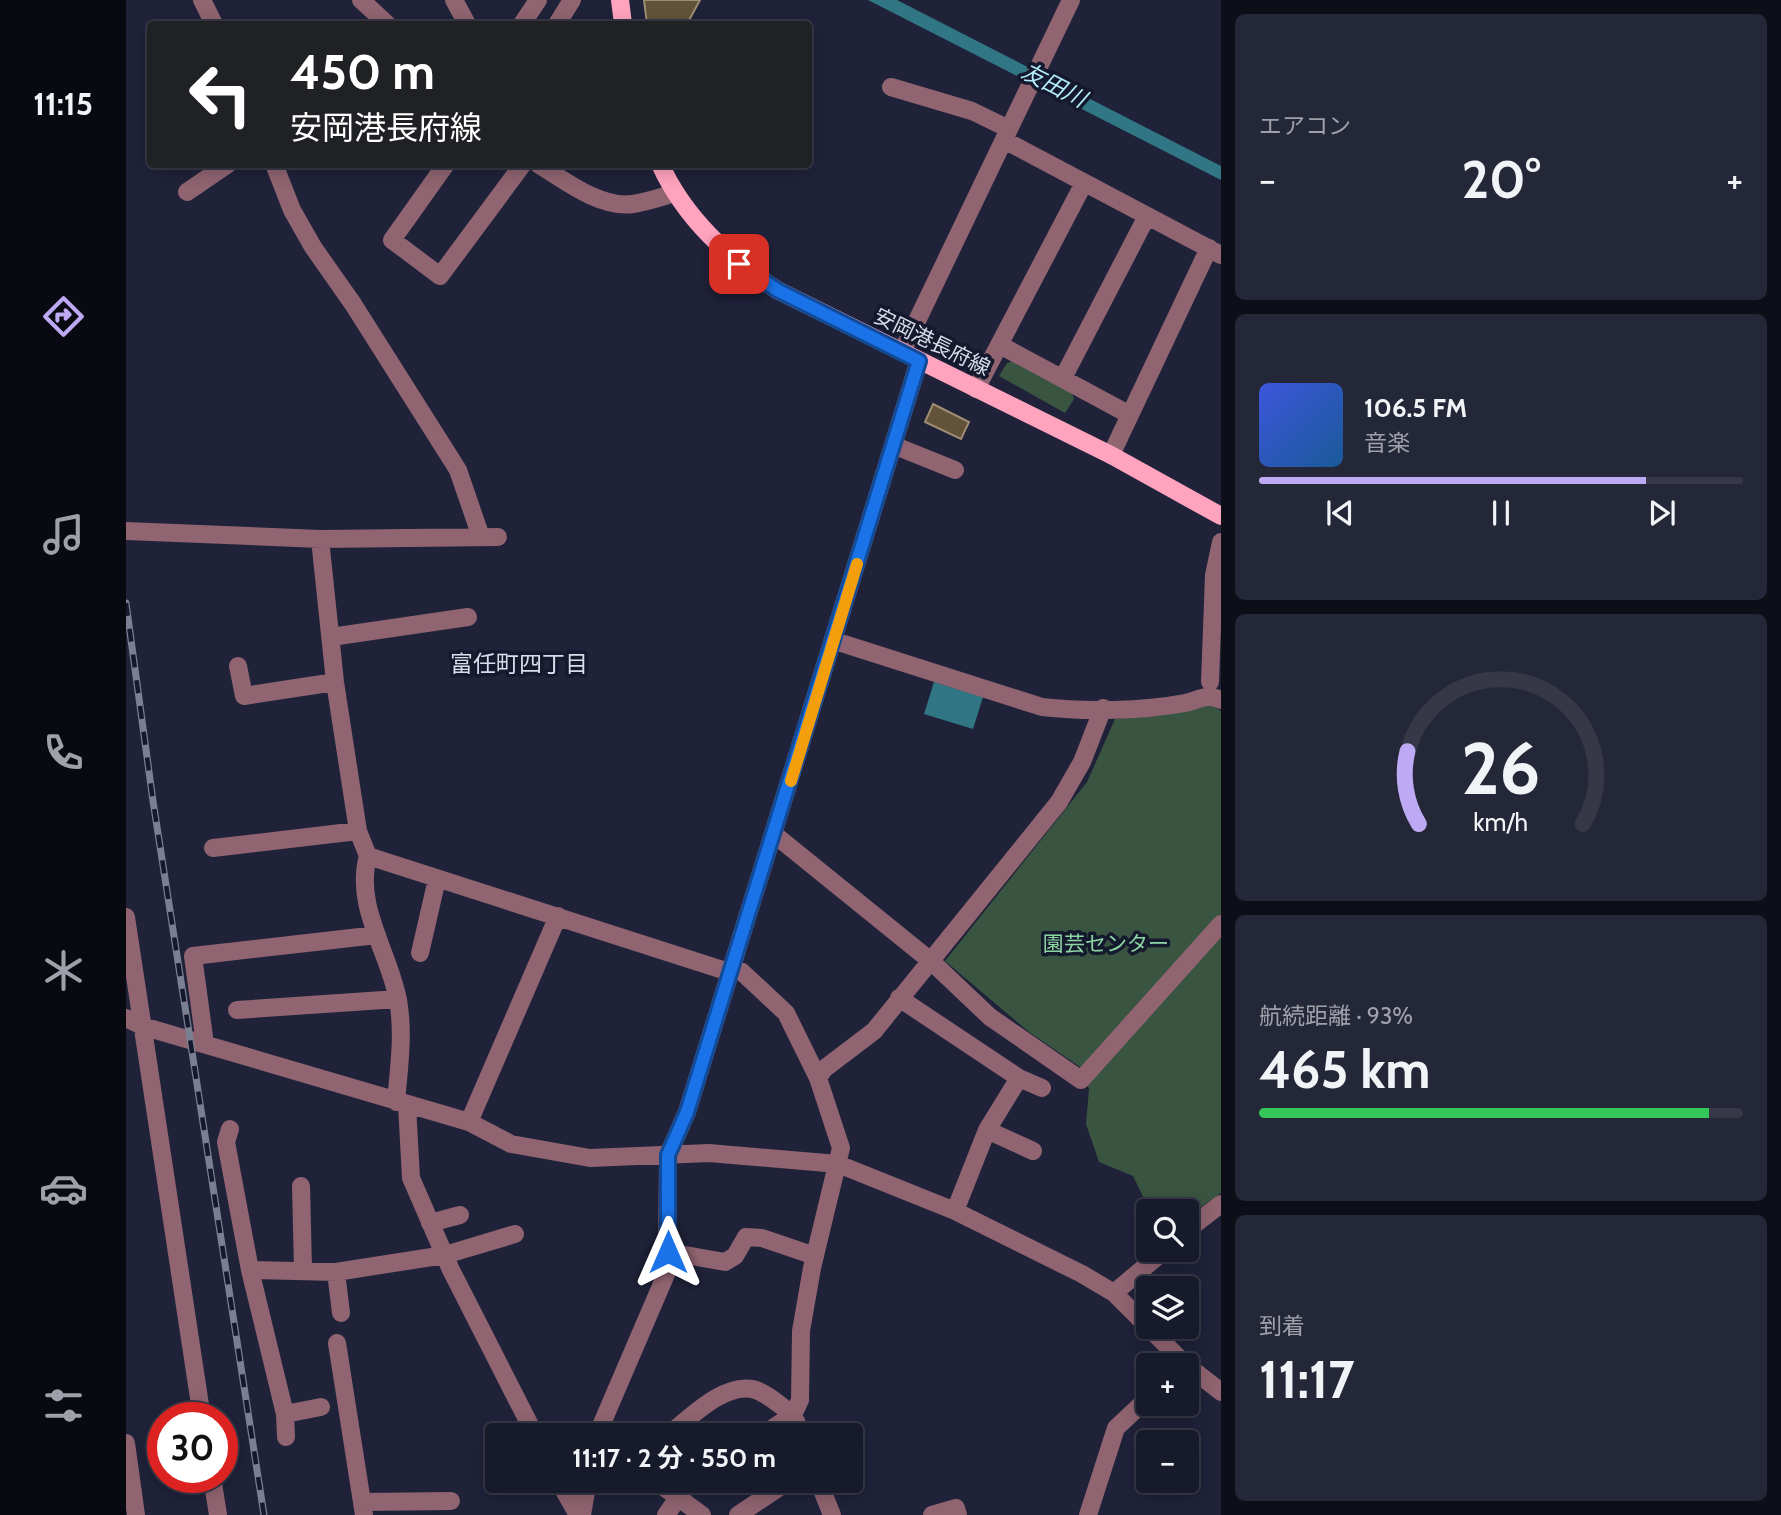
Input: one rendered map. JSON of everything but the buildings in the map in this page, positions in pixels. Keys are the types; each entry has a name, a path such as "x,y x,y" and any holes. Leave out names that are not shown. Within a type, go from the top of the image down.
{"main road":[{"path":"620,0 623,21"},
{"name":"安岡港長府線","path":"662,168 675,193 702,229 739,264 777,290 1111,455 1221,516"}],"street":[{"path":"202,0 212,21"},
{"path":"361,0 384,21"},
{"path":"454,0 465,21"},
{"path":"516,0 530,12"},
{"path":"559,21 572,0"},
{"path":"902,352 1070,0"},
{"path":"891,87 972,110 1084,183 1215,252 1111,455"},
{"path":"187,192 222,168"},
{"path":"126,531 320,539 489,537 457,470 353,304 313,247 292,210 276,168"},
{"path":"443,168 392,240 440,276 520,168"},
{"path":"545,168 569,183 615,204 631,205 675,193"},
{"path":"976,389 1084,183"},
{"path":"1063,379 1147,216"},
{"path":"1000,345 1130,415"},
{"path":"602,1423 667,1272 668,1155 687,1112 730,969 775,835 919,361"},
{"path":"893,445 955,470"},
{"path":"320,539 335,682 358,831 368,856 364,871 367,906 398,999 402,1041 401,1103 411,1178 445,1255 529,1423"},
{"path":"835,641 1042,707 1069,710 1149,709 1216,690 1214,575 1221,542"},
{"path":"331,637 468,617"},
{"path":"238,666 244,696 335,682"},
{"path":"818,1078 824,1069 874,1031 1059,803 1082,762 1103,708"},
{"path":"213,848 256,838 358,831"},
{"path":"775,835 932,962 990,1017 1081,1080 1221,925"},
{"path":"368,856 742,972 786,1013 818,1078 841,1148 815,1256 801,1331 800,1401 793,1415 781,1423"},
{"path":"420,953 437,879"},
{"path":"469,1122 558,916"},
{"path":"126,917 134,1022 199,1402"},
{"path":"205,1044 193,956 377,935"},
{"path":"899,998 1018,1078 1042,1088"},
{"path":"237,1010 398,999"},
{"path":"134,1022 469,1122 511,1144 554,1154 590,1158 747,1155 838,1164 955,1211 1114,1293 1172,1353"},
{"path":"955,1211 987,1130 1018,1078"},
{"path":"230,1129 226,1142 250,1270 285,1414 286,1437"},
{"path":"987,1130 1033,1152"},
{"path":"301,1186 303,1269"},
{"path":"1199,1221 1221,1204"},
{"path":"430,1223 460,1215"},
{"path":"250,1270 303,1269 336,1272 445,1255 515,1234"},
{"path":"668,1252 725,1262 735,1256 746,1237 762,1238 815,1256"},
{"path":"1114,1293 1151,1262"},
{"path":"336,1272 341,1314"},
{"path":"341,1350 351,1397 363,1508 451,1501"},
{"path":"1199,1376 1221,1392"},
{"path":"684,1423 716,1399 737,1389 754,1389 793,1415 797,1423"},
{"path":"285,1414 321,1408"},
{"path":"1088,1515 1116,1428 1136,1409"},
{"path":"126,1443 136,1515"},
{"path":"215,1493 218,1515"},
{"path":"566,1493 580,1515"},
{"path":"580,1515 585,1493"},
{"path":"671,1493 702,1515"},
{"path":"666,1515 682,1493"},
{"path":"738,1515 771,1493"},
{"path":"823,1493 832,1515"},
{"path":"932,1515 956,1508 958,1515"}],"green space":[{"path":"1015,360 1072,392 1074,399 1065,413 999,376 1007,363"},
{"name":"園芸センター","path":"1212,705 1221,711 1221,1193 1199,1209 1199,1199 1144,1199 1133,1176 1099,1162 1086,1124 1089,1089 1080,1067 1029,1032 945,961 1087,782 1115,719"}],"water":[{"name":"友田川","path":"868,0 897,0 1221,166 1221,180"},
{"path":"934,682 983,697 973,729 924,714"}],"railway":[{"path":"126,603 153,801 264,1515"}],"slow traffic":[{"path":"791,781 857,564"}],"district":[{"name":"富任町四丁目","path":"519,664"}],"route":[{"path":"668,1252 668,1155 687,1112 729,972 775,835 919,361 777,290 739,264"}]}
